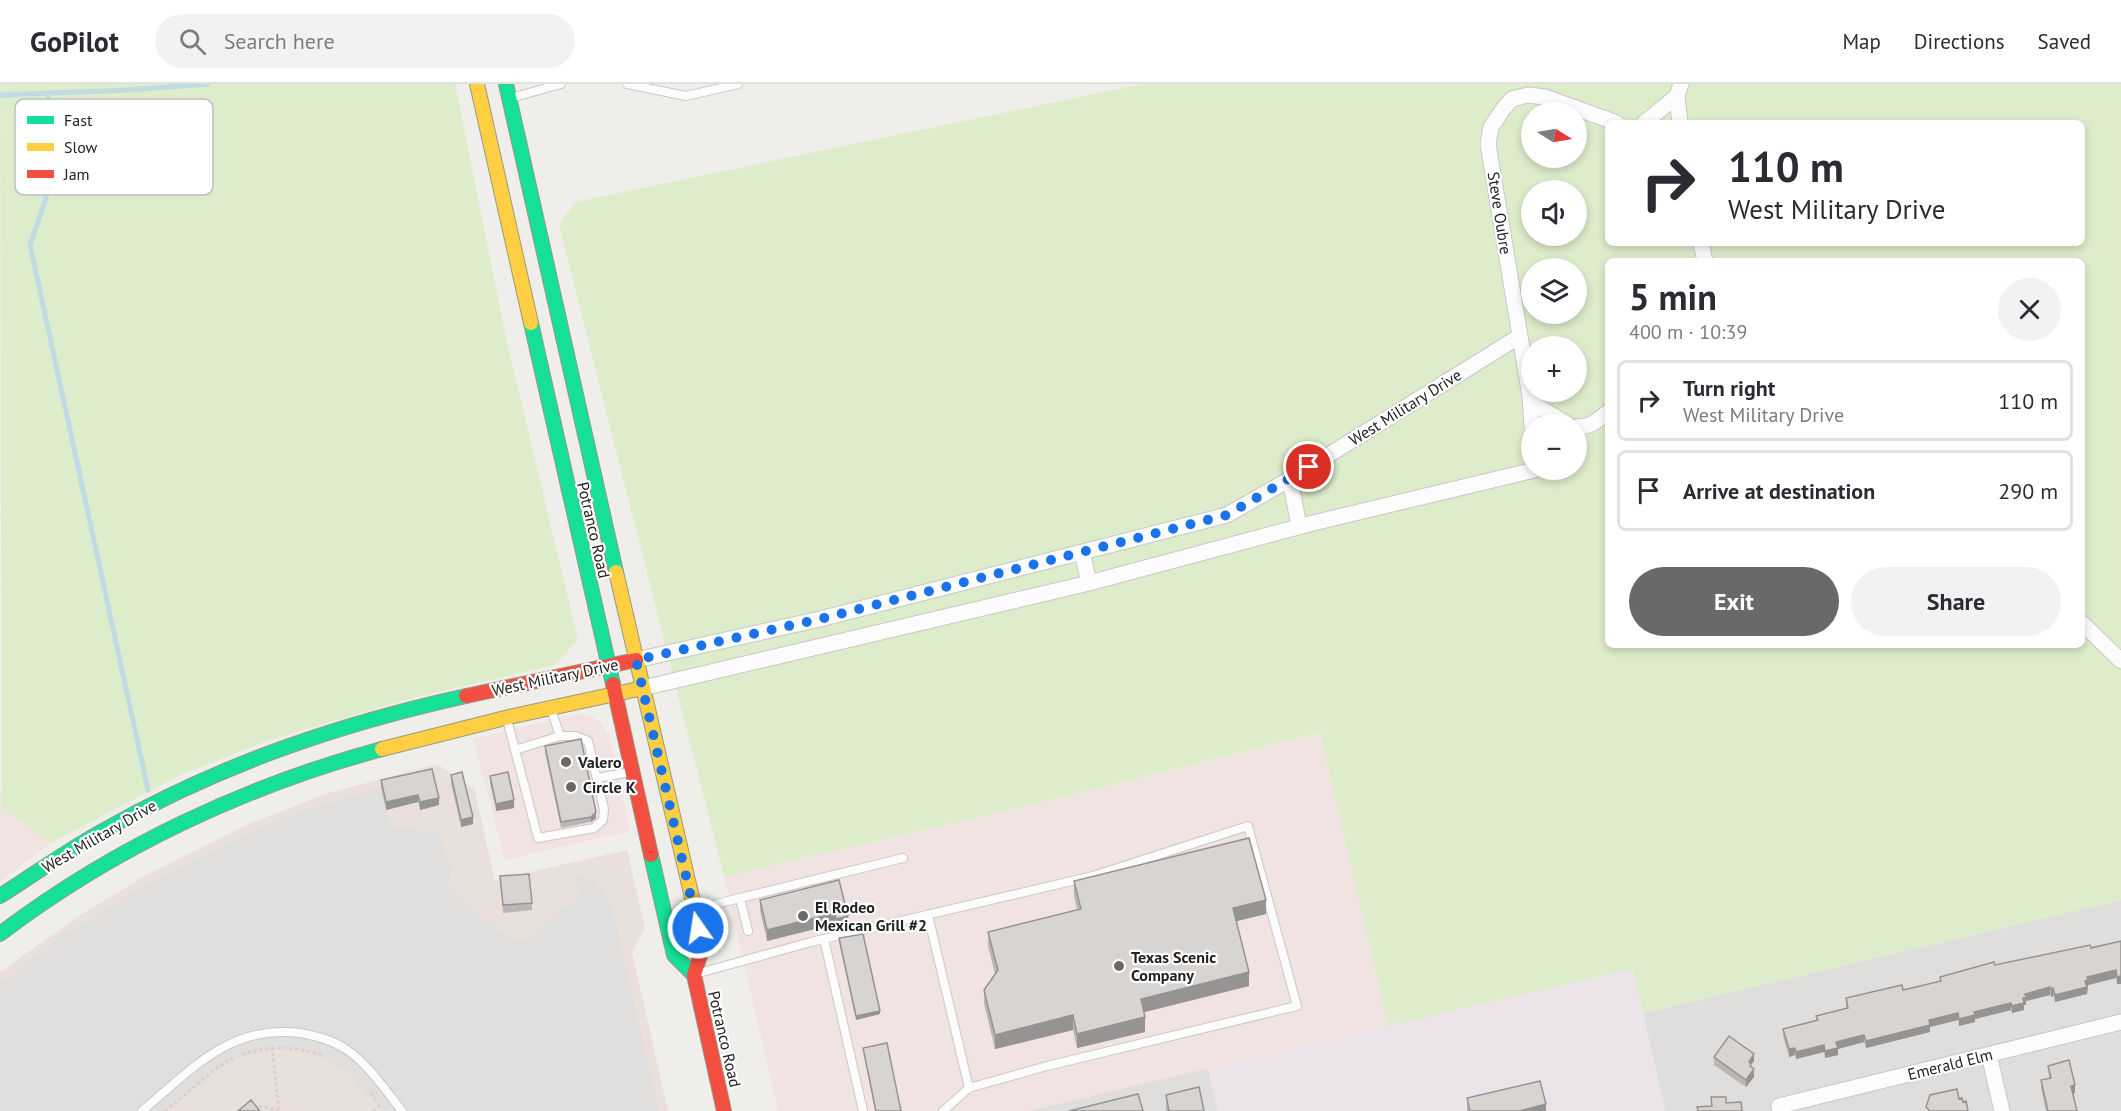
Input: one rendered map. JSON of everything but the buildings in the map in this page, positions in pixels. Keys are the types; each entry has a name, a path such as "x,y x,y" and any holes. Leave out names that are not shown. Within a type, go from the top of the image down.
{"main road":[{"name":"Potranco Road","path":"477,84 674,955 694,975"},
{"name":"Potranco Road","path":"506,84 703,946 694,975 724,1111"},
{"name":"West Military Drive","path":"0,934 119,855 161,817 215,774 283,747 398,711 636,660"},
{"name":"West Military Drive","path":"0,896 107,828 224,804 289,777 400,743 643,688"}],"street":[{"path":"1647,120 1679,90"},
{"path":"1679,90 1680,120"},
{"name":"Steve Oubre","path":"1521,342 1488,144 1491,128 1512,99 1528,95 1545,97 1609,120"},
{"name":"West Military Drive","path":"636,660 820,619 1227,515 1290,479 1520,336"},
{"path":"1534,402 1550,414"},
{"path":"1587,427 1605,415"},
{"name":"West Military Drive","path":"643,688 1089,583 1299,526 1521,473"},
{"path":"1290,479 1299,526"},
{"path":"1082,552 1089,583"},
{"path":"2085,626 2121,661"},
{"name":"Emerald Elm","path":"1779,1109 2121,1022"},
{"path":"1989,1055 2002,1111"}],"lane":[{"path":"509,98 561,84"},
{"path":"627,84 686,96 738,84"},
{"path":"551,708 560,736"},
{"path":"507,718 515,750 538,838 594,828 603,820 604,809 588,741 575,736 560,736 515,750"},
{"path":"597,778 632,772"},
{"path":"694,975 824,939 1093,876 1248,826 1297,1006 969,1088 943,1111"},
{"path":"694,910 903,858"},
{"path":"740,898 748,931"},
{"path":"928,915 969,1088"},
{"path":"824,939 863,1111"},
{"path":"142,1111 225,1045 256,1034 287,1031 315,1035 349,1051 402,1111"}],"path":[{"path":"165,1111 219,1066 237,1055 272,1047 307,1050 325,1056"},
{"path":"243,1107 254,1105 280,1111 272,1047"},
{"path":"373,1111 381,1105"}],"shaded area":[{"path":"575,714 590,716 600,722 607,734 630,831 505,860 473,739"},
{"path":"1320,733 1388,1026 1027,1111 778,1111 724,877 1073,795"},
{"path":"437,764 474,788 495,880 627,850 645,928 632,952 668,1111 0,1111 0,972 82,914 143,877 244,826 325,794"},
{"path":"381,787 391,827 437,832 452,870 447,886 493,926 520,944 580,895 573,873 590,880 604,892 613,911 659,1111 383,1111 347,1073 326,1058 291,1049 247,1055 217,1071 168,1111 0,1111 0,984 62,936 136,891 229,842 291,815"},
{"path":"0,790 51,843 0,881"},
{"path":"2121,900 2121,1111 1665,1111 1643,1013"},
{"path":"1633,968 1665,1111 1218,1111 1208,1068"},
{"path":"1208,1068 1218,1111 1027,1111"}],"green space":[{"path":"0,84 455,84 506,338 578,640 554,665 409,699 269,740 176,777 51,843 2,807"},
{"path":"1142,84 2121,84 2121,900 1643,1013 1633,969 1388,1026 1320,733 1073,795 724,877 559,225 575,202"}],"waterway":[{"path":"0,95 129,90 208,84"},
{"path":"48,93 48,99"},
{"path":"46,195 30,245 148,790"}],"traffic: fast":[{"path":"506,84 616,572"},
{"path":"531,323 613,684"},
{"path":"0,896 108,828 194,784 238,765 282,748 373,719 466,696"},
{"path":"0,934 88,874 182,823 280,781 382,749"},
{"path":"651,855 674,955 694,975"}],"traffic: slow":[{"path":"477,84 531,323"},
{"path":"616,572 694,906"},
{"path":"382,749 509,717 643,688"}],"traffic: jam":[{"path":"466,696 636,660"},
{"path":"613,684 651,855"},
{"path":"694,906 703,946 694,975 724,1111"}],"place":[{"name":"Valero","path":"566,762"},
{"name":"Circle K","path":"571,787"},
{"name":"El Rodeo Mexican Grill #2","path":"803,916"},
{"name":"Texas Scenic Company","path":"1119,966"}],"route":[{"path":"698,928 636,660 820,619 1227,515 1309,467"}]}
